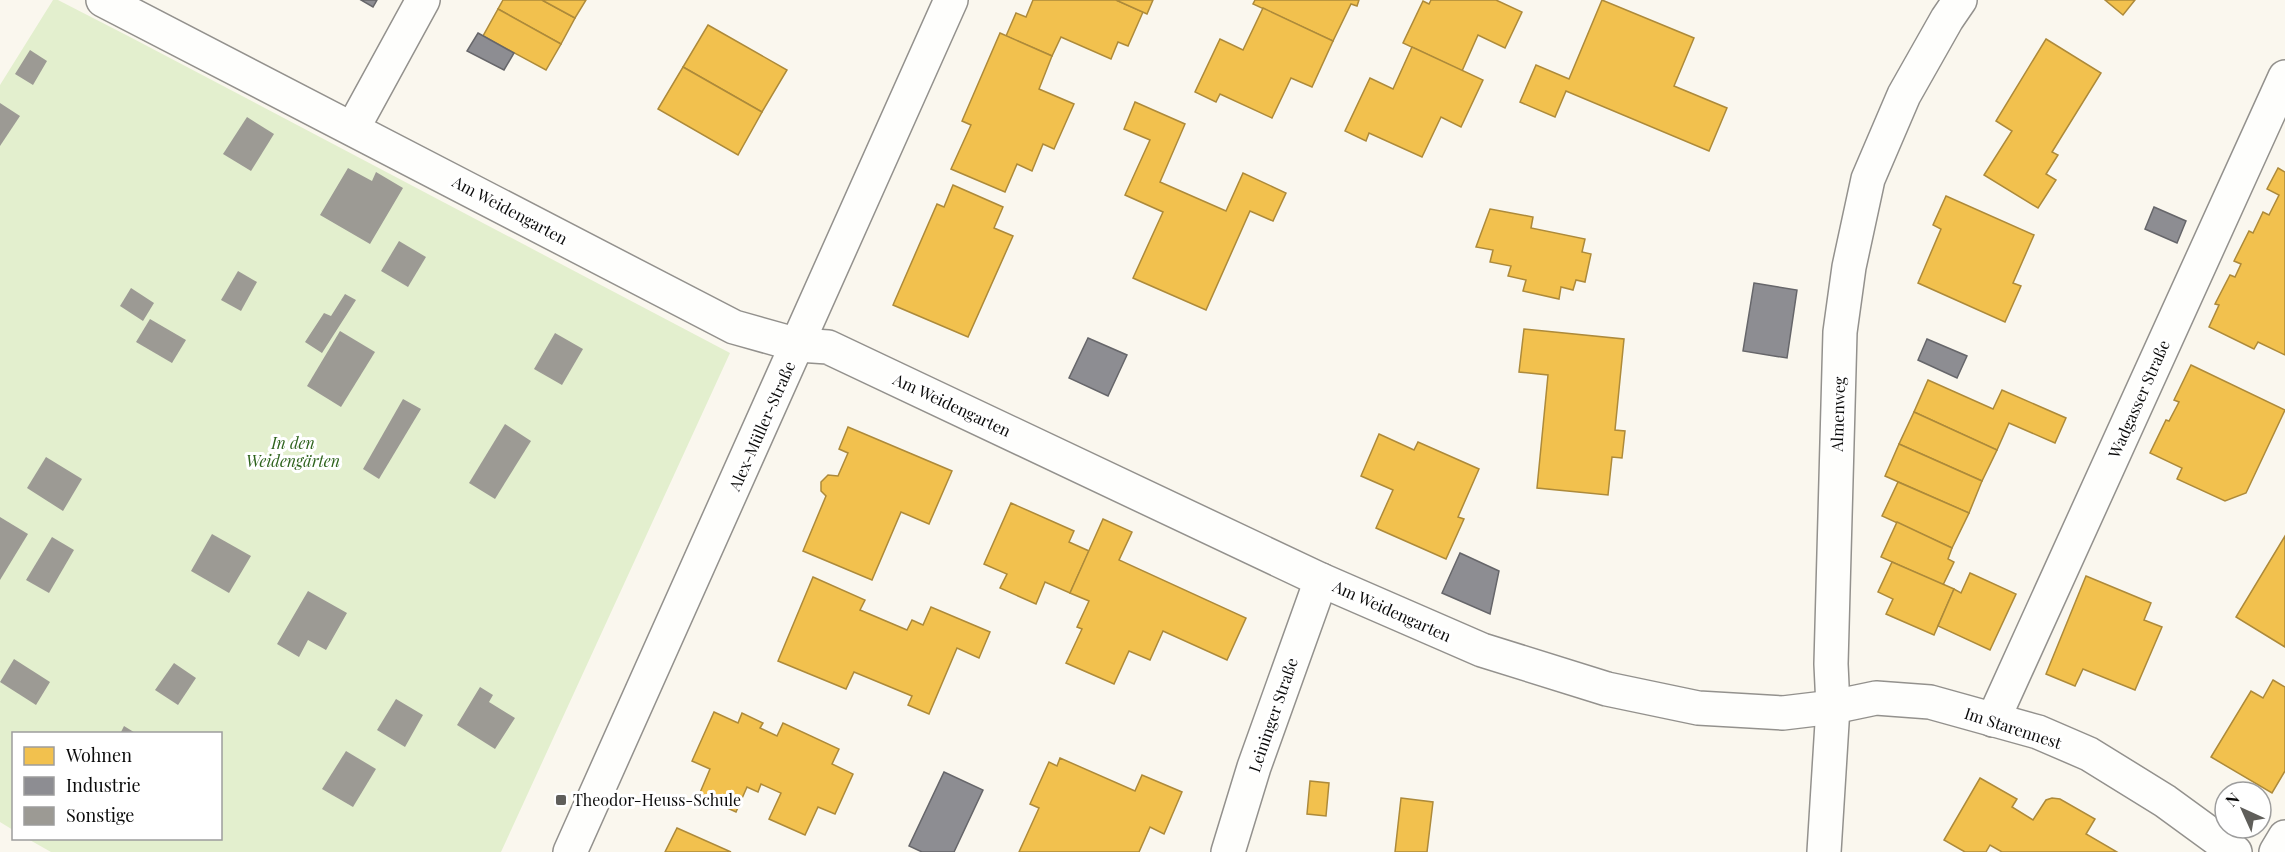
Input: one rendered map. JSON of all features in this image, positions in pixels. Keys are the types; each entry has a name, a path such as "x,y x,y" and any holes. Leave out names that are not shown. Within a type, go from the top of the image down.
{"street":[{"name":"Am Weidengarten","path":"103,0 734,327 798,345 828,347 1321,580 1482,650 1607,689 1698,708 1783,713 1833,707"},
{"path":"353,128 423,0"},
{"name":"Alex-Müller-Straße","path":"570,852 951,0"},
{"name":"Almenweg","path":"1824,852 1833,707 1831,664 1840,333 1849,267 1868,179 1904,94 1960,0"},
{"name":"Wadgasser Straße","path":"1993,720 2285,78"},
{"name":"Leininger Straße","path":"1228,852 1254,767 1321,580"},
{"name":"Im Starennest","path":"1833,707 1876,698 1930,702 2038,732 2090,754 2165,801 2235,852"},
{"path":"2276,852 2285,837"}],"green space":[{"name":"In den Weidengärten","path":"53,0 58,0 730,353 501,852 51,852 30,840 222,840 222,732 12,732 12,829 0,822 0,85"}],"building: Wohnen":[{"path":"503,0 542,0 575,18 561,44 498,9"},
{"path":"542,0 586,0 575,18"},
{"path":"1033,0 1116,0 1143,12 1128,46 1118,42 1111,59 1061,37 1052,56 1006,36 1016,13 1026,17"},
{"path":"1116,0 1153,0 1147,14"},
{"path":"1255,0 1359,0 1357,6 1351,4 1333,41 1253,4"},
{"path":"1431,0 1496,0 1522,12 1505,48 1478,35 1462,71 1403,43 1423,1 1429,4"},
{"path":"1602,0 1694,38 1674,86 1727,108 1709,151 1566,91 1555,117 1520,102 1536,65 1569,79"},
{"path":"2105,0 2135,0 2123,15"},
{"path":"1263,8 1333,41 1312,87 1291,78 1272,118 1220,94 1216,102 1195,92 1220,39 1243,50"},
{"path":"498,9 561,44 546,70 483,36"},
{"path":"708,25 787,70 762,112 683,67"},
{"path":"1000,33 1052,56 1039,89 1074,104 1054,149 1043,144 1032,171 1017,164 1005,192 951,169 971,125 962,121"},
{"path":"2046,39 2101,73 2052,152 2058,155 2046,174 2056,180 2038,208 1984,175 2012,131 1996,121"},
{"path":"1412,47 1483,80 1461,127 1441,117 1422,157 1369,133 1366,141 1345,131 1370,78 1393,89"},
{"path":"683,67 762,112 738,155 658,109"},
{"path":"1135,102 1185,124 1160,182 1226,211 1243,173 1286,193 1273,221 1250,211 1206,310 1133,278 1163,212 1125,195 1150,140 1124,129"},
{"path":"2278,168 2285,172 2285,355 2258,342 2254,349 2209,327 2219,305 2215,304 2230,275 2235,277 2241,264 2234,261 2249,231 2253,233 2263,212 2269,215 2279,195 2267,189"},
{"path":"953,185 1003,207 994,228 1013,236 968,337 893,305 937,204 944,207"},
{"path":"1946,196 2034,235 2013,283 2021,286 2005,322 1918,283 1941,229 1933,225"},
{"path":"1490,209 1533,217 1531,228 1585,239 1582,252 1591,254 1585,282 1576,280 1573,290 1561,287 1559,299 1523,291 1526,280 1508,276 1511,266 1490,262 1493,250 1476,247"},
{"path":"1524,329 1624,339 1615,430 1625,431 1622,458 1612,457 1608,495 1537,488 1548,375 1519,372"},
{"path":"2191,365 2285,410 2246,493 2225,501 2177,479 2182,468 2150,453 2166,420 2169,421 2179,402 2174,400"},
{"path":"1928,380 1993,409 2002,390 2066,418 2055,443 2009,423 1997,450 1914,412"},
{"path":"1914,412 1997,450 1982,481 1899,444"},
{"path":"848,427 952,471 929,524 901,512 872,580 803,551 826,496 821,491 821,482 828,475 838,476 848,453 839,449"},
{"path":"1379,434 1414,450 1418,442 1479,469 1458,517 1464,519 1446,559 1376,528 1393,490 1361,476"},
{"path":"1899,444 1982,481 1969,513 1885,476"},
{"path":"1898,482 1969,513 1952,548 1882,516"},
{"path":"1011,503 1074,531 1069,542 1089,551 1070,593 1045,582 1036,604 1000,588 1007,574 984,564"},
{"path":"1103,519 1132,532 1119,560 1246,618 1227,660 1163,631 1150,660 1129,651 1114,684 1066,663 1082,629 1077,627 1089,601 1070,593"},
{"path":"1897,522 1952,548 1948,559 1954,562 1943,585 1881,557"},
{"path":"2285,536 2285,647 2236,617"},
{"path":"1892,562 1954,589 1934,635 1886,614 1893,599 1878,592"},
{"path":"1970,573 2016,594 1990,650 1938,626 1954,589 1961,593"},
{"path":"2086,576 2151,603 2144,620 2162,627 2135,690 2083,669 2075,686 2046,674"},
{"path":"813,577 865,600 860,610 907,630 912,620 923,625 931,607 990,632 979,658 957,648 929,714 908,705 912,696 854,672 846,689 778,661"},
{"path":"2273,680 2285,687 2285,771 2273,791 2273,780 2250,780 2211,757 2251,691 2263,698"},
{"path":"714,712 738,723 742,713 763,723 760,728 777,736 783,723 839,749 832,764 853,774 835,814 818,807 805,835 769,819 781,793 761,784 758,792 747,787 736,812 699,795 710,769 692,761"},
{"path":"1060,758 1135,791 1142,775 1182,792 1164,834 1150,827 1139,852 1019,852 1039,808 1030,804 1049,762 1057,766"},
{"path":"1980,778 2017,799 2012,807 2033,820 2046,800 2060,799 2095,819 2086,834 2117,852 2002,852 1990,845 1986,852 1965,852 1944,840"},
{"path":"1310,781 1329,783 1326,816 1307,814"},
{"path":"1401,798 1433,802 1427,852 1395,852"},
{"path":"677,828 731,852 665,852"}],"building: Industrie":[{"path":"361,0 377,0 373,7"},
{"path":"478,33 514,53 504,70 467,51"},
{"path":"2154,207 2186,221 2177,243 2145,229"},
{"path":"1754,283 1797,290 1787,358 1743,351"},
{"path":"1088,338 1127,355 1108,396 1069,378"},
{"path":"1927,339 1967,356 1957,378 1918,360"},
{"path":"1460,553 1499,571 1490,614 1442,593"},
{"path":"944,772 983,790 954,852 922,852 909,846"}],"building: Sonstige":[{"path":"30,50 47,61 33,85 15,74"},
{"path":"0,103 20,116 0,146"},
{"path":"247,117 274,134 251,171 223,154"},
{"path":"348,168 372,181 376,172 403,188 370,244 320,215"},
{"path":"399,241 426,257 408,287 381,271"},
{"path":"238,271 257,282 241,311 221,300"},
{"path":"131,288 154,303 143,321 120,306"},
{"path":"345,294 356,300 322,353 305,342 324,313 331,316"},
{"path":"150,319 186,340 172,363 136,342"},
{"path":"340,331 375,352 341,407 307,386"},
{"path":"555,333 583,349 562,385 534,369"},
{"path":"403,399 421,409 379,479 363,469"},
{"path":"505,424 531,441 495,499 469,483"},
{"path":"46,457 82,479 63,511 27,488"},
{"path":"0,517 28,534 0,580"},
{"path":"212,534 251,556 229,593 191,571"},
{"path":"52,537 74,550 49,593 26,580"},
{"path":"308,591 347,613 326,650 308,640 299,657 277,644"},
{"path":"14,659 50,682 36,705 0,682"},
{"path":"174,663 196,678 178,705 155,690"},
{"path":"480,687 493,695 489,702 515,718 495,749 457,725"},
{"path":"396,699 423,715 405,747 377,730"},
{"path":"124,726 134,732 121,732"},
{"path":"346,751 376,769 353,807 322,789"}],"place":[{"name":"Theodor-Heuss-Schule","path":"561,800"}]}
